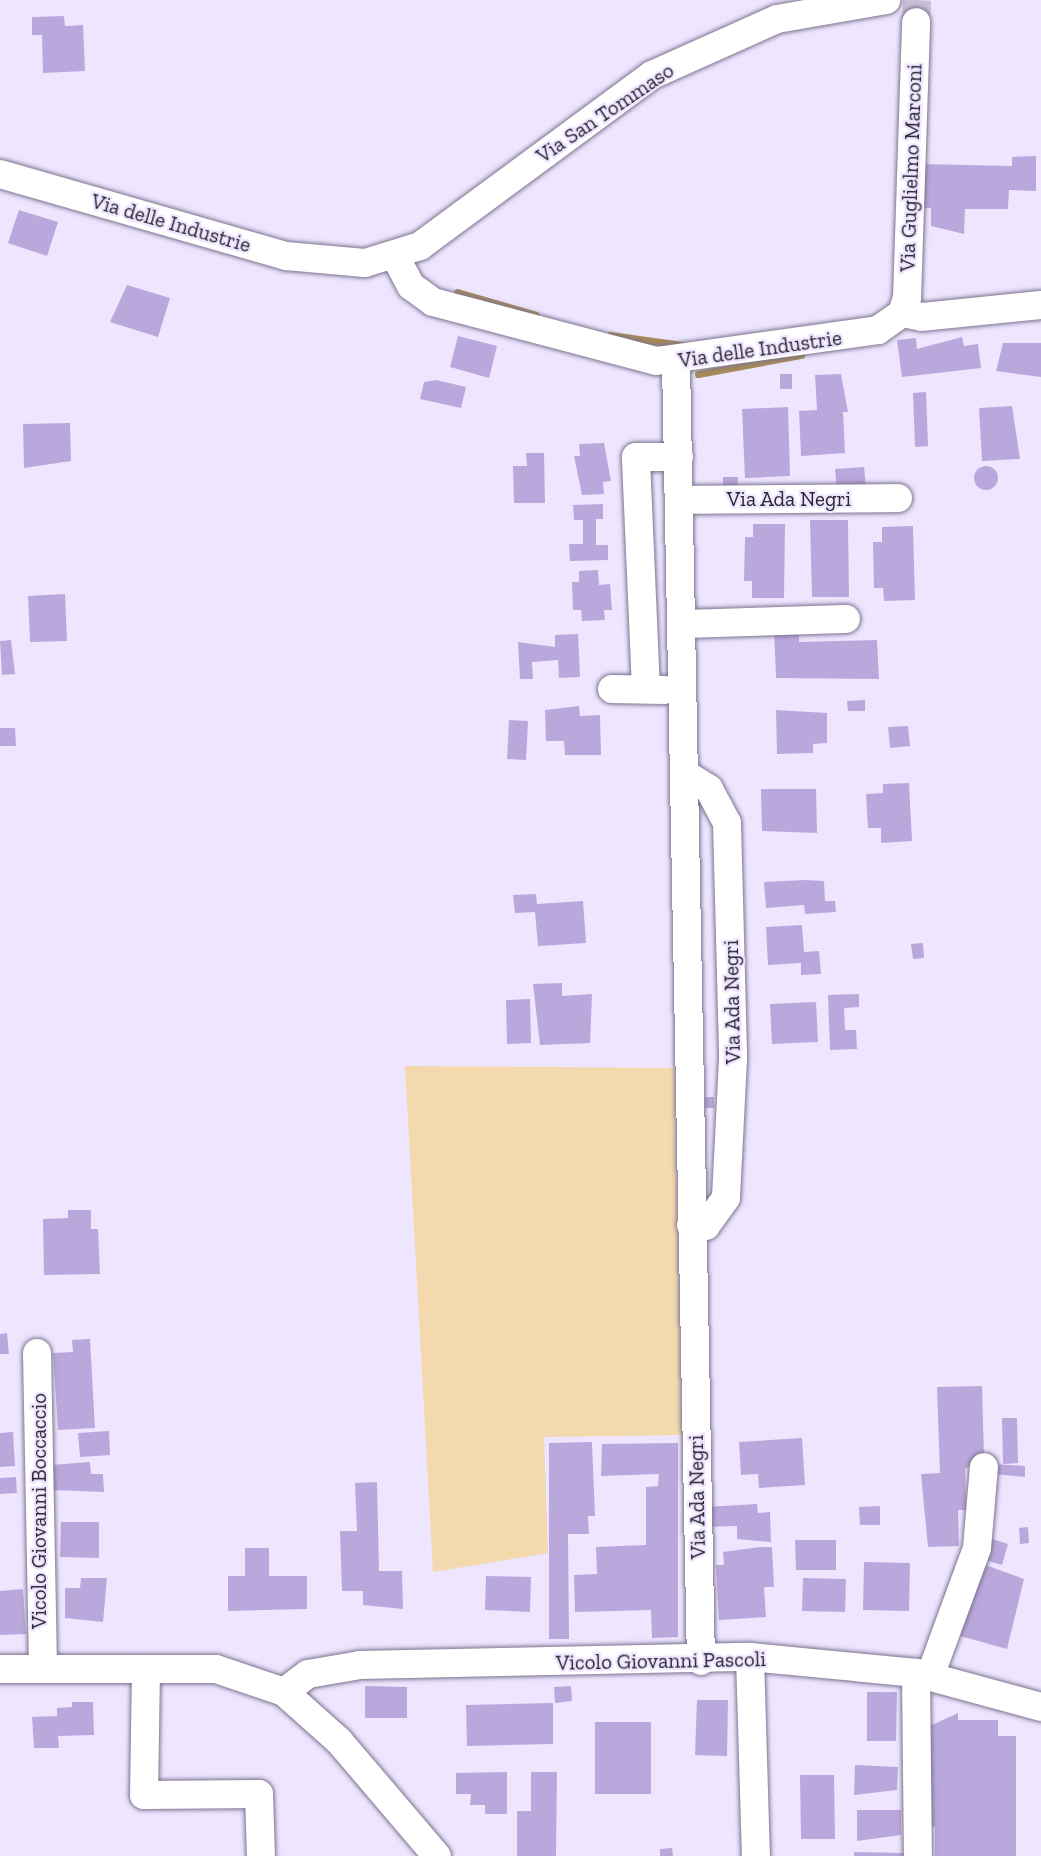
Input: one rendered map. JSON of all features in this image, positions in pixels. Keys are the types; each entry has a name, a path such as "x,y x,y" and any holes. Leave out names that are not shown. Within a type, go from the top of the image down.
{"street":[{"name":"Via San Tommaso","path":"344,264 395,256 420,246 652,75 777,19 886,0"},
{"name":"Via Guglielmo Marconi","path":"902,313 916,22"},
{"name":"Via delle Industrie","path":"0,174 286,256 344,264"},
{"name":"Via delle Industrie","path":"395,256 411,286 433,302 551,337 676,362 878,330 902,313"},
{"path":"902,313 922,317 1041,305"},
{"name":"Via Ada Negri","path":"676,362 682,624 686,691 691,1225 700,1661"},
{"path":"646,689 636,457 679,457"},
{"name":"Via Ada Negri","path":"680,500 898,498"},
{"path":"682,624 846,619"},
{"path":"612,689 686,691"},
{"name":"Via Ada Negri","path":"687,775 709,789 727,824 734,1059 726,1198 706,1226 691,1225"},
{"name":"Vicolo Giovanni Boccaccio","path":"38,1353 43,1668"},
{"path":"918,1856 923,1675 977,1548 984,1467"},
{"path":"750,1657 756,1856"},
{"name":"Vicolo Giovanni Pascoli","path":"284,1692 308,1674 360,1665 700,1661 750,1657 923,1675 1041,1707"},
{"path":"0,1669 216,1669 284,1692 339,1741 437,1856"},
{"path":"146,1669 144,1795 259,1794 261,1856"}],"shaded area":[{"path":"405,1066 674,1068 682,1435 544,1437 548,1553 433,1572"}],"building":[{"path":"64,16 65,26 83,25 85,71 43,73 42,35 32,35 32,17"},
{"path":"1036,156 1036,191 1009,190 1008,209 965,209 964,234 931,226 931,208 920,208 920,164 1012,166 1012,157"},
{"path":"19,210 58,222 47,256 8,243"},
{"path":"127,285 170,298 158,337 110,322"},
{"path":"458,336 497,346 489,378 450,367"},
{"path":"962,337 964,346 978,344 981,368 902,377 897,340 916,338 917,349"},
{"path":"1003,343 1041,343 1041,377 996,371"},
{"path":"780,374 792,374 792,389 780,389"},
{"path":"841,374 848,412 843,412 845,453 801,456 799,411 817,410 815,375"},
{"path":"436,380 466,387 461,408 420,399 424,382"},
{"path":"926,392 928,446 915,447 913,393"},
{"path":"1012,406 1020,459 982,461 979,408"},
{"path":"788,407 790,476 745,478 742,409"},
{"path":"70,423 71,461 24,468 23,424"},
{"path":"604,443 611,481 603,482 604,494 582,495 574,456 580,456 579,444"},
{"path":"526,453 544,453 545,503 514,503 513,466 527,466"},
{"path":"986,466 995,469 998,478 995,487 986,490 977,487 974,478 977,469"},
{"path":"864,467 866,488 837,490 835,469"},
{"path":"723,477 738,477 738,491 723,491"},
{"path":"603,504 603,519 596,519 596,545 608,545 608,560 570,561 569,544 583,544 583,520 574,520 573,505"},
{"path":"810,520 848,520 849,597 812,597"},
{"path":"753,524 785,524 784,598 752,598 752,581 744,581 745,537 753,537"},
{"path":"913,526 915,600 884,601 883,588 874,588 873,542 882,542 882,527"},
{"path":"598,570 599,585 610,584 612,610 604,610 605,620 582,621 581,610 573,610 572,582 579,582 579,571"},
{"path":"65,594 67,641 30,642 28,596"},
{"path":"774,630 799,630 799,642 877,640 879,679 776,678"},
{"path":"578,634 580,677 559,678 558,660 532,662 533,679 520,679 518,642 555,647 555,635"},
{"path":"11,640 15,674 2,675 0,641"},
{"path":"865,700 865,711 848,711 847,701"},
{"path":"579,706 580,716 600,715 601,755 565,755 564,741 546,741 545,710"},
{"path":"776,710 827,713 827,743 813,744 813,753 777,754"},
{"path":"509,720 528,721 526,760 507,759"},
{"path":"908,726 910,746 890,748 888,727"},
{"path":"0,728 15,728 16,746 0,746"},
{"path":"909,783 912,841 881,843 881,828 868,828 866,794 883,793 883,784"},
{"path":"761,789 816,789 817,833 762,831"},
{"path":"824,881 825,901 835,901 836,912 805,914 804,905 766,908 764,882"},
{"path":"536,894 537,904 583,901 586,943 538,946 535,912 515,913 513,895"},
{"path":"802,925 804,952 819,951 821,974 801,975 801,963 768,965 766,927"},
{"path":"923,943 924,958 913,959 911,944"},
{"path":"562,983 562,996 592,994 590,1043 540,1045 533,984"},
{"path":"859,994 859,1007 844,1008 845,1030 856,1030 857,1049 830,1050 828,995"},
{"path":"530,999 531,1043 507,1044 506,1000"},
{"path":"816,1002 818,1042 772,1044 770,1004"},
{"path":"705,1097 714,1097 714,1108 705,1108"},
{"path":"68,1210 91,1210 91,1229 98,1229 100,1274 44,1275 43,1219 68,1218"},
{"path":"7,1333 9,1354 0,1354 0,1334"},
{"path":"90,1339 95,1428 58,1430 53,1353 73,1352 72,1340"},
{"path":"982,1386 984,1457 965,1469 966,1510 958,1510 959,1546 928,1547 921,1474 940,1473 937,1387"},
{"path":"1002,1418 1017,1418 1018,1463 1003,1464"},
{"path":"109,1431 110,1455 80,1457 78,1433"},
{"path":"13,1432 15,1466 0,1467 0,1433"},
{"path":"802,1438 805,1485 759,1488 758,1474 741,1475 739,1442"},
{"path":"592,1442 595,1516 588,1516 589,1534 568,1534 569,1639 549,1639 549,1443"},
{"path":"678,1443 678,1637 652,1638 651,1610 575,1612 574,1575 597,1574 596,1547 646,1545 646,1487 658,1486 659,1474 601,1476 602,1444"},
{"path":"90,1462 91,1474 103,1474 104,1492 53,1490 51,1465"},
{"path":"993,1464 1025,1466 1025,1477 992,1474"},
{"path":"16,1477 17,1493 0,1494 0,1478"},
{"path":"377,1482 379,1571 402,1571 403,1609 363,1605 363,1591 342,1591 340,1531 357,1531 355,1483"},
{"path":"757,1504 758,1513 770,1512 771,1542 737,1539 737,1526 704,1527 704,1507"},
{"path":"880,1506 880,1525 860,1525 859,1507"},
{"path":"61,1522 99,1522 99,1558 60,1557"},
{"path":"1028,1527 1029,1543 1020,1544 1019,1528"},
{"path":"992,1539 1008,1544 1002,1565 985,1560"},
{"path":"795,1540 836,1540 836,1570 796,1570"},
{"path":"772,1547 774,1587 764,1587 766,1617 719,1620 716,1565 724,1565 723,1552"},
{"path":"245,1548 269,1548 269,1576 307,1576 307,1609 228,1611 228,1576 245,1576"},
{"path":"864,1562 910,1563 909,1611 863,1610"},
{"path":"980,1563 1024,1579 1007,1649 960,1636"},
{"path":"486,1576 531,1577 530,1612 485,1610"},
{"path":"81,1578 107,1578 103,1622 65,1618 65,1588 80,1588"},
{"path":"803,1578 846,1579 845,1612 802,1611"},
{"path":"23,1589 26,1634 0,1635 0,1591"},
{"path":"365,1686 407,1687 407,1718 365,1718"},
{"path":"571,1686 572,1701 555,1703 554,1687"},
{"path":"867,1692 897,1692 896,1741 867,1741"},
{"path":"697,1700 728,1700 727,1756 695,1755"},
{"path":"72,1702 93,1702 94,1735 58,1736 59,1748 34,1748 32,1717 57,1716 57,1708 72,1707"},
{"path":"553,1703 553,1744 467,1746 466,1705"},
{"path":"958,1713 958,1720 998,1720 998,1736 1016,1736 1016,1856 935,1856 935,1827 927,1827 928,1727"},
{"path":"595,1722 651,1722 651,1794 595,1794"},
{"path":"855,1765 898,1767 897,1790 854,1795"},
{"path":"507,1772 507,1814 485,1814 485,1805 470,1805 471,1794 456,1794 456,1773"},
{"path":"531,1772 557,1772 556,1856 517,1856 517,1811 531,1811"},
{"path":"800,1775 834,1775 835,1839 801,1839"},
{"path":"857,1810 901,1810 901,1835 857,1841"},
{"path":"672,1848 673,1856 660,1856 660,1849"},
{"path":"854,1852 905,1853 905,1856 854,1856"}],"waterway":[{"path":"457,292 536,315"},
{"path":"610,335 682,345"},
{"path":"698,374 801,355"}],"tunnel":[{"path":"916,22 917,0"}]}
